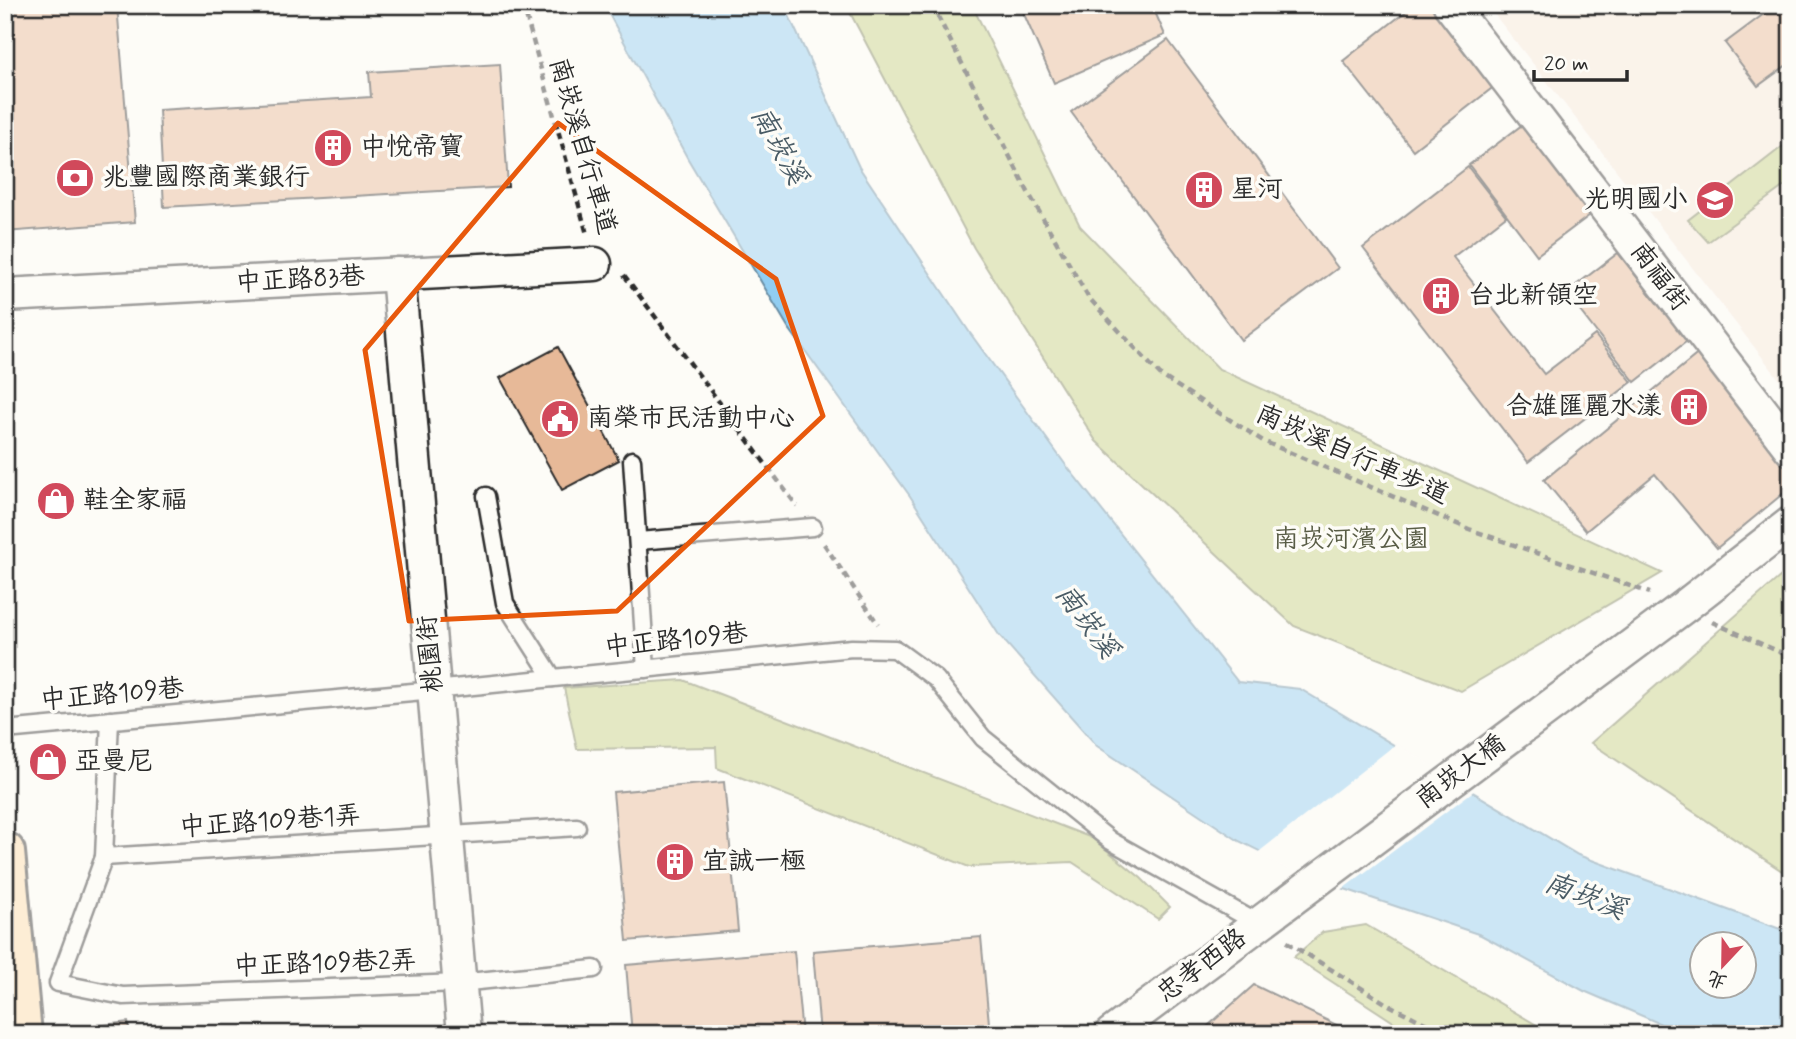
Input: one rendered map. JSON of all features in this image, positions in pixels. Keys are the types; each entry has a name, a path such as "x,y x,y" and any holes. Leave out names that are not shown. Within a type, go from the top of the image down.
{"main road":[{"path":"5,852 22,1034"}],"street":[{"name":"南福街","path":"1450,5 1791,449"},
{"name":"中正路83巷","path":"5,295 596,264"},
{"name":"桃園街","path":"398,274 464,1034"},
{"path":"1661,609 1791,523"},
{"name":"南崁大橋","path":"1259,924 1661,609"},
{"name":"忠孝西路","path":"1111,1034 1259,924"}],"lane":[{"path":"632,460 646,669"},
{"path":"486,496 505,604 553,678"},
{"path":"638,541 813,527"},
{"name":"中正路109巷","path":"5,730 852,648 895,649"},
{"path":"895,649 936,679 984,738 1111,841 1259,924"},
{"path":"104,857 110,720"},
{"name":"中正路109巷1弄","path":"104,857 577,827"},
{"name":"中正路109巷2弄","path":"104,857 58,983 123,996 459,983 594,969"}],"path":[{"name":"南崁溪自行車道","path":"523,5 596,264 617,265 813,527 895,649"},
{"name":"南崁溪自行車步道","path":"932,5 1028,192 1088,297 1160,375 1263,441 1661,609"},
{"path":"1707,619 1791,657"},
{"path":"1259,924 1387,1004 1447,1034"}],"highlighted area":[{"path":"558,123 776,279 823,416 617,611 409,621 365,350"}],"shaded area":[{"name":"光明國小","path":"1487,5 1791,5 1791,394"}],"green space":[{"name":"南崁河濱公園","path":"846,5 972,5 1080,226 1219,369 1662,573 1461,691 1294,626 1096,441 974,248"},
{"path":"1791,140 1791,181 1708,242 1688,220"},
{"path":"1791,569 1791,877 1591,743"},
{"path":"683,680 1092,838 1141,878 1170,907 1158,919 1072,862 969,867 717,768 716,747 577,749 564,688"},
{"path":"1366,925 1552,1034 1412,1034 1294,957 1323,932"}],"water":[{"name":"南崁溪","path":"604,5 784,5 859,167 970,333 1065,464 1238,682 1300,689 1578,855 1791,933 1791,1034 1709,1034 1661,1024 1584,991 1481,935 1318,880 1239,841 1097,746 999,635 910,496 788,327 688,159"}],"pier":[{"path":"1396,744 1475,790 1340,891 1316,883 1256,854"}],"building":[{"path":"5,5 117,5 135,222 5,232 5,134 14,133"},
{"path":"1020,5 1152,5 1165,35 1054,83"},
{"path":"1414,5 1433,5 1496,85 1413,150 1343,61"},
{"path":"1776,5 1791,5 1791,62 1758,86 1725,43"},
{"name":"星河","path":"1168,40 1338,268 1241,340 1071,112"},
{"name":"中悅帝寶","path":"500,64 508,187 164,207 159,110 371,97 369,72"},
{"name":"台北新領空","path":"1522,125 1590,215 1537,255 1469,165"},
{"name":"台北新領空","path":"1468,167 1506,216 1453,257 1544,374 1595,335 1632,382 1528,462 1363,248"},
{"name":"台北新領空","path":"1618,253 1687,341 1635,382 1566,293"},
{"name":"南榮市民活動中心","path":"558,347 619,460 562,490 500,378"},
{"name":"合雄匯麗水漾","path":"1700,352 1791,462 1791,487 1717,548 1655,474 1586,531 1544,480"},
{"name":"宜誠一極","path":"724,782 738,931 627,941 613,792"},
{"name":"宜誠一極","path":"981,937 990,1034 820,1034 813,951"},
{"name":"宜誠一極","path":"794,951 802,1034 632,1034 626,965"},
{"path":"1254,985 1355,1034 1199,1034"},
{"path":"128,1022 130,1034 54,1034 54,1031"}],"place":[{"name":"中悅帝寶","path":"333,148"},
{"name":"兆豐國際商業銀行","path":"75,178"},
{"name":"星河","path":"1204,190"},
{"name":"光明國小","path":"1715,200"},
{"name":"台北新領空","path":"1441,296"},
{"name":"合雄匯麗水漾","path":"1689,407"},
{"name":"南榮市民活動中心","path":"560,419"},
{"name":"鞋全家福","path":"56,501"},
{"name":"亞曼尼","path":"48,762"},
{"name":"宜誠一極","path":"675,862"}]}
